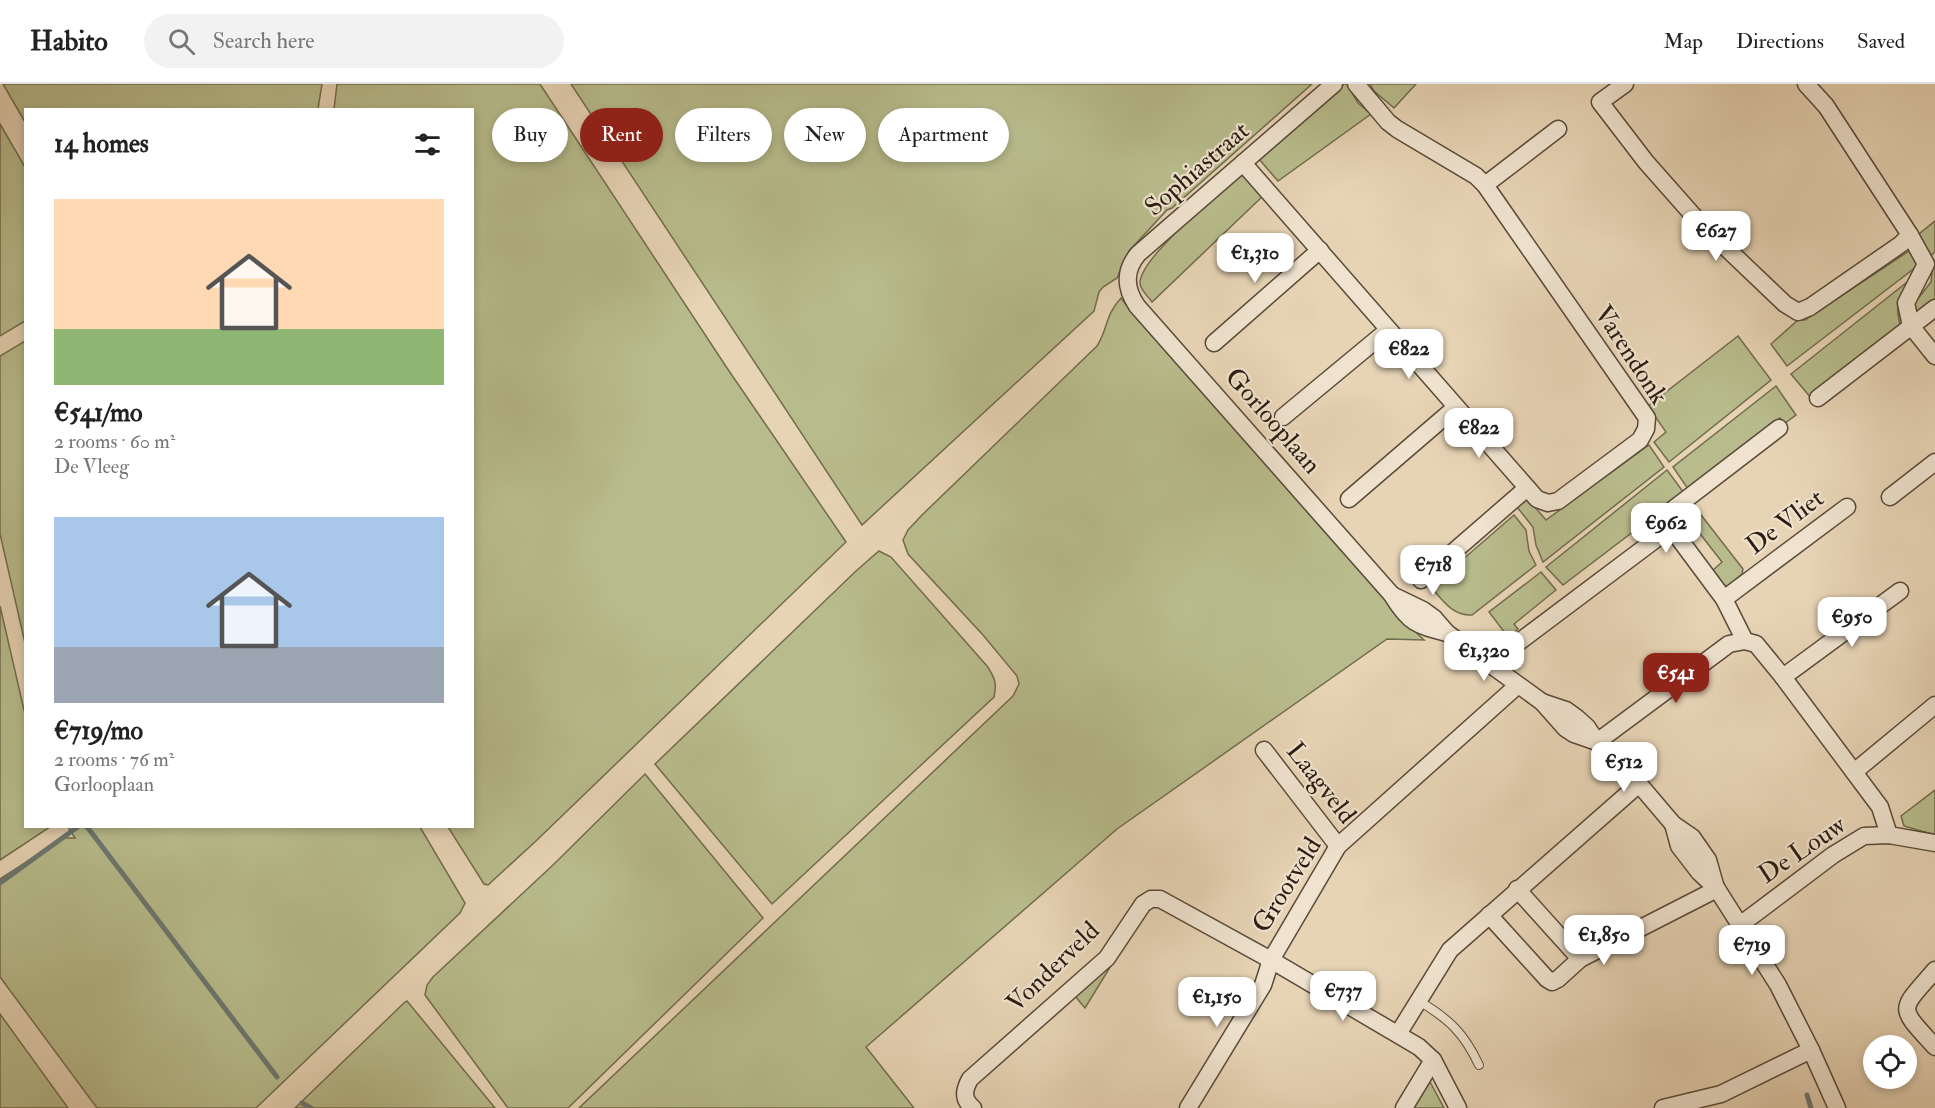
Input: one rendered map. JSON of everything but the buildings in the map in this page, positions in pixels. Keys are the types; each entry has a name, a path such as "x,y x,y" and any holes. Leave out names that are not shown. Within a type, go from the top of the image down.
{"street":[{"name":"Sophiastraat","path":"1128,274 1138,254 1334,84"},
{"name":"Varendonk","path":"1243,163 1537,499 1548,503 1558,501 1640,440 1646,429 1647,418 1485,185 1476,176 1388,122 1356,84"},
{"path":"1625,84 1600,102 1646,162 1699,222 1785,304 1798,312 1809,307 1901,244 1910,235"},
{"path":"1806,84 1826,106 1910,235 1926,264 1906,303 1911,326 1935,356"},
{"path":"1485,185 1558,129"},
{"path":"1214,343 1320,250"},
{"name":"Gorlooplaan","path":"1128,274 1127,285 1137,306 1392,595 1423,610 1434,618 1447,633 1542,702 1566,710 1577,718 1587,727 1597,742 1639,784 1673,824 1679,846 1716,889 1778,985 1837,1108"},
{"path":"1818,398 1935,308"},
{"path":"1283,417 1388,330"},
{"path":"1349,499 1456,407"},
{"path":"1519,642 1660,536 1663,517 1779,428"},
{"path":"1890,497 1935,462"},
{"path":"1421,580 1527,488"},
{"name":"De Vliet","path":"1724,598 1847,507"},
{"path":"1663,517 1724,598 1745,641"},
{"path":"1783,677 1900,591"},
{"path":"1597,742 1729,644 1745,641 1756,644 1880,807 1889,835"},
{"name":"Grootveld","path":"1458,1108 1433,1060 1419,1047 1270,960 1338,846 1518,685"},
{"path":"1854,772 1935,705"},
{"name":"Laagveld","path":"1264,750 1338,846"},
{"path":"1398,1034 1450,950 1639,784"},
{"name":"De Louw","path":"1740,925 1833,855 1864,836 1889,835 1935,843"},
{"path":"1517,889 1580,959"},
{"path":"1489,915 1552,982 1580,959 1716,889"},
{"name":"Vonderveld","path":"973,1108 964,1095 970,1079 1107,958 1143,904 1151,899 1160,899 1270,960"},
{"path":"1188,1108 1263,985 1270,960"},
{"path":"1935,970 1909,1000 1906,1007 1907,1016 1935,1047"},
{"path":"1663,1108 1723,1101 1811,1050"},
{"path":"1404,1108 1433,1060"}],"lane":[{"path":"1419,1001 1447,1019 1461,1033 1479,1065"}],"green space":[{"path":"3,84 322,84 318,108 24,108 24,120"},
{"path":"337,84 540,84 556,108 492,108 492,162 568,162 568,127 580,145 580,162 591,162 727,368 846,542 488,885 484,884 449,828 474,828 474,108 334,108"},
{"path":"571,84 1312,84 1167,210 1129,251 1117,278 1099,292 1094,311 862,525 622,162 663,162 663,108 587,108"},
{"path":"1344,84 1347,84 1358,103 1371,114 1278,181 1259,159"},
{"path":"1370,84 1416,84 1394,108 1374,91"},
{"path":"0,124 24,165 24,322 0,336"},
{"path":"1244,172 1264,195 1152,302 1140,283 1153,257 1184,224"},
{"path":"1935,221 1935,252 1929,257 1919,234"},
{"path":"1912,249 1918,263 1916,267 1787,366 1771,344 1798,320 1805,320"},
{"path":"1935,260 1935,300 1913,317 1913,305 1931,282"},
{"path":"1916,275 1899,299 1898,311 1901,328 1811,398 1791,374"},
{"path":"1121,298 1400,617 1424,640 1387,639 1117,829 866,1047 914,1108 579,1108 1013,696 1019,684 1017,676 983,635 908,554 903,540 908,530 922,515 1097,346 1112,310"},
{"path":"1738,336 1771,380 1669,462 1654,442 1666,432 1648,406"},
{"path":"24,342 24,639 0,534 0,356"},
{"path":"1776,386 1796,415 1785,423 1780,418 1688,489 1673,467"},
{"path":"1649,445 1664,467 1543,562 1536,545 1533,527 1517,507 1527,498 1546,520"},
{"path":"1667,470 1684,493 1563,585 1546,567"},
{"path":"1691,502 1743,569 1742,574 1727,586 1722,586 1711,572 1722,562 1694,526 1682,534 1672,520"},
{"path":"1514,515 1526,530 1529,551 1536,565 1472,615 1459,613 1444,602 1431,587"},
{"path":"879,551 891,557 987,666 995,681 994,697 772,904 655,764"},
{"path":"1541,572 1556,590 1514,624 1518,629 1508,637 1489,612"},
{"path":"0,606 24,710 24,828 48,828 0,860"},
{"path":"645,774 763,918 568,1108 508,1108 425,995 427,985"},
{"path":"1935,790 1935,835 1904,826 1901,816"},
{"path":"69,828 421,828 465,903 460,913 256,1108 97,1108 0,977 0,879 64,838 75,838"},
{"path":"1112,964 1085,1008 1075,996"},
{"path":"407,1001 495,1108 295,1108 405,1002"},
{"path":"0,1014 68,1108 0,1108"},
{"path":"1429,1080 1444,1108 1411,1108"}],"waterway":[{"path":"0,883 76,828"},
{"path":"88,828 277,1077"},
{"path":"1807,1095 1811,1108"},
{"path":"302,1103 311,1108"}]}
